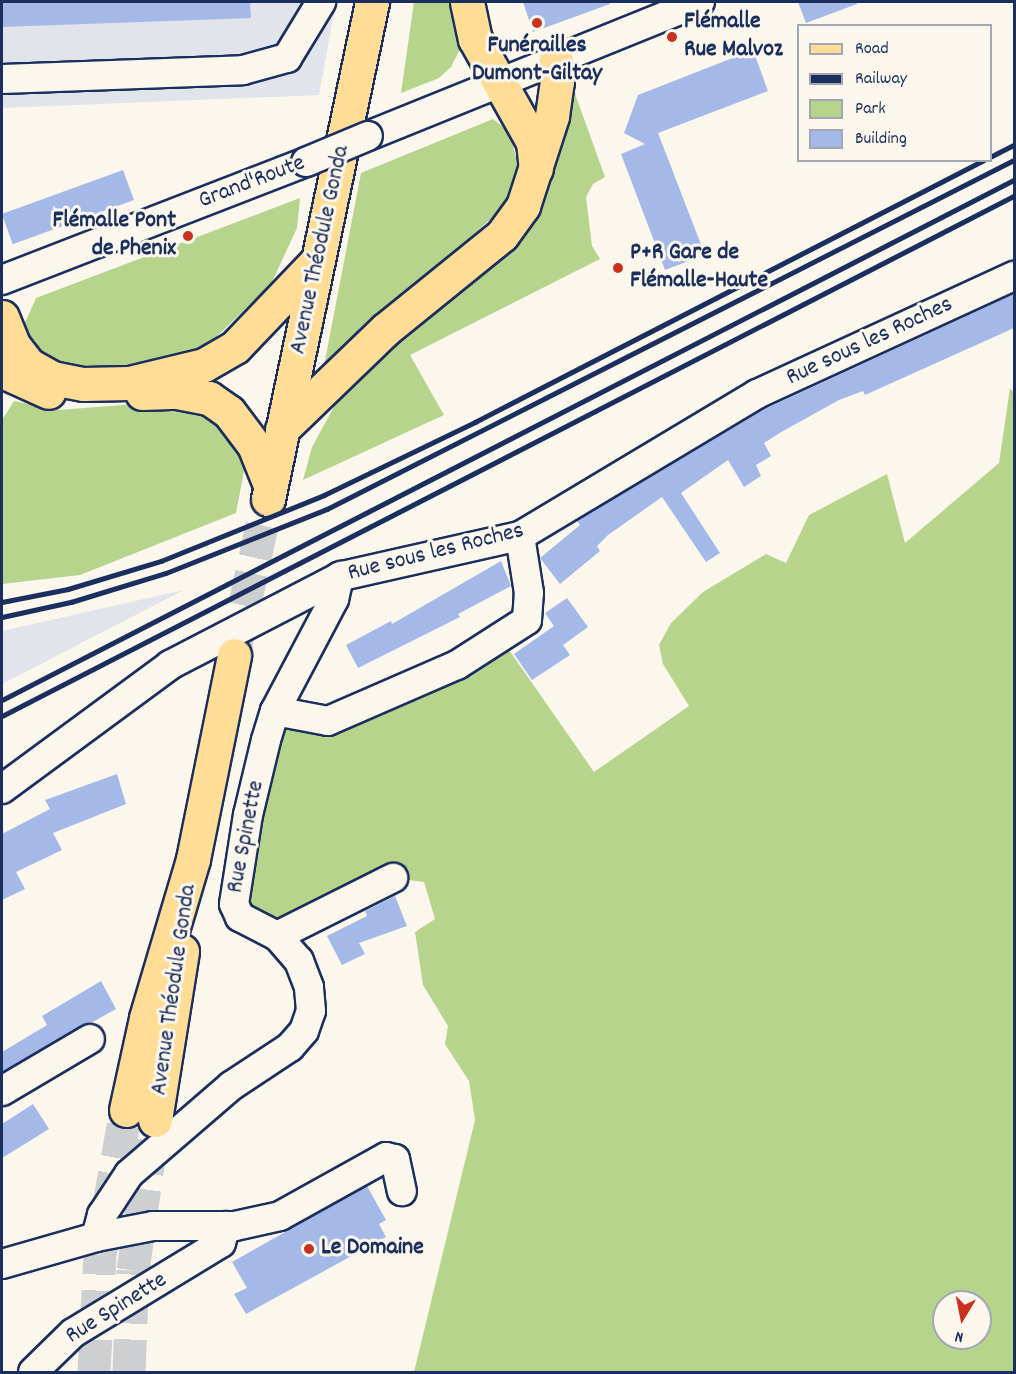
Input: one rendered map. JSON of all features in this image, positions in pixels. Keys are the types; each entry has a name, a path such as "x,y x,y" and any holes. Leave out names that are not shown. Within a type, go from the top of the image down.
{"main road":[{"name":"Avenue Théodule Gonda","path":"2,371 54,394 177,392 209,398 229,412 254,445 269,492 372,2"},
{"path":"467,2 475,39 498,83 515,105 533,142 536,173"},
{"path":"282,429 386,329 502,234 524,206 536,173 557,88 556,60"},
{"path":"2,317 14,346 29,365 52,378 83,384 129,383 204,365 234,347 319,258"},
{"name":"Avenue Théodule Gonda","path":"140,1115 173,1025 193,860 234,655"}],"street":[{"path":"2,79 243,70 287,58 321,2"},
{"name":"Grand'Route","path":"2,279 306,162 700,2"},
{"name":"Rue sous les Roches","path":"2,789 170,665 339,577 520,536 757,394 1014,276"},
{"path":"275,711 328,721 457,665 527,620 529,593 520,536"},
{"name":"Rue Spinette","path":"96,1237 102,1215 129,1174 231,1086 290,1047 304,1031 311,1011 309,987 299,961 277,936 240,917 234,904 248,815 275,711 334,599 339,577"},
{"path":"277,936 393,878"},
{"path":"2,1091 90,1039"},
{"path":"2,1264 96,1237 153,1226 226,1226 280,1216 386,1157 394,1159 402,1191"},
{"name":"Rue Spinette","path":"33,1372 73,1333 221,1243 226,1226"}],"shaded area":[{"path":"2,2 336,2 319,95 2,108"},
{"path":"184,590 2,684 2,631"}],"green space":[{"path":"414,2 453,2 460,49 451,67 439,78 401,93"},
{"path":"570,80 605,177 593,184 586,197 592,246 600,259 410,355 444,415 303,480 312,447 341,394 389,344 402,338 520,231"},
{"path":"493,119 510,132 519,171 505,206 323,371 361,173"},
{"path":"300,198 297,228 271,284 212,341 189,353 77,374 35,354 23,327 36,298"},
{"path":"1010,388 1014,393 1014,1372 414,1372 475,1120 469,1081 445,1044 448,1026 423,985 415,932 435,919 424,882 393,878 277,936 256,926 236,883 275,711 328,721 500,637 594,772 689,706 663,664 659,645 671,623 703,592 766,554 786,563 809,515 887,474 905,543 999,463"},
{"path":"14,401 59,410 173,401 223,423 245,466 236,513 80,575 2,584 2,420"}],"building":[{"path":"2,2 250,2 251,18 2,27"},
{"path":"523,2 610,2 610,4 533,32"},
{"path":"798,2 857,2 857,4 806,23"},
{"path":"753,50 768,91 658,133 705,255 665,270 621,154 645,144 624,133 638,95"},
{"path":"123,170 134,200 13,244 2,214"},
{"path":"1014,294 1014,328 865,395 863,391 839,400 783,431 764,443 771,456 756,465 761,476 744,487 728,460 681,493 720,553 706,562 662,497 608,535 597,546 600,551 560,584 540,558 580,525 577,521 765,409"},
{"path":"501,561 511,586 458,614 460,617 358,668 346,645 391,621 392,624"},
{"path":"567,598 588,627 563,645 570,655 532,680 514,654 554,626 545,613"},
{"path":"117,774 126,804 53,833 62,850 16,872 25,889 2,900 2,834 50,809 45,800"},
{"path":"395,896 407,926 359,943 365,954 342,965 327,936 367,916 365,911"},
{"path":"101,981 116,1009 2,1072 2,1052 47,1025 42,1016"},
{"path":"33,1104 49,1129 2,1158 2,1124"},
{"name":"Le Domaine","path":"367,1186 386,1220 379,1224 386,1237 246,1314 234,1294 247,1288 232,1262"}],"tunnel":[{"path":"234,653 268,499"},
{"path":"94,1372 100,1254 126,1110"},
{"path":"129,1372 133,1270 152,1136"}],"railway":[{"path":"992,156 1014,145"},
{"path":"2,617 71,602 166,573 327,509 1014,160"},
{"path":"2,602 68,589 161,561 324,495 475,422 980,162"},
{"path":"2,700 1014,180"},
{"path":"2,716 1014,196"}],"place":[{"name":"Funérailles Dumont-Giltay","path":"537,23"},
{"name":"Flémalle Rue Malvoz","path":"672,37"},
{"name":"Flémalle Pont de Phenix","path":"188,236"},
{"name":"P+R Gare de Flémalle-Haute","path":"618,268"},
{"name":"Le Domaine","path":"309,1249"}]}
